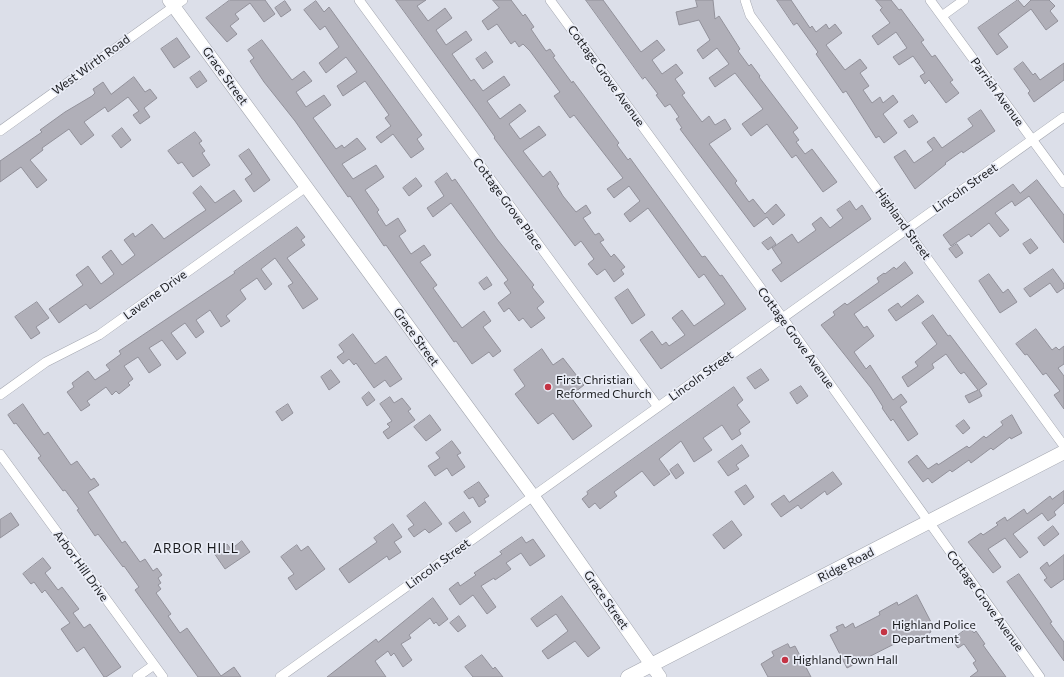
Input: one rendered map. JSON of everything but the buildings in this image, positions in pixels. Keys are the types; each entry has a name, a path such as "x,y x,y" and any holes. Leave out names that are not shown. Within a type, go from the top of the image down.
{"main road":[{"name":"Ridge Road","path":"628,677 1064,452"}],"street":[{"name":"Cottage Grove Place","path":"359,0 658,407"},
{"name":"Cottage Grove Avenue","path":"550,0 782,317 1040,677"},
{"name":"Highland Street","path":"745,0 750,14 1064,446"},
{"name":"Parrish Avenue","path":"930,0 1064,183"},
{"path":"942,16 964,0"},
{"name":"West Wirth Road","path":"0,131 175,2"},
{"name":"Grace Street","path":"175,2 306,187 533,496 660,677"},
{"name":"Lincoln Street","path":"280,677 1064,117"},
{"name":"Laverne Drive","path":"0,395 46,362 99,335 306,187"},
{"name":"Arbor Hill Drive","path":"0,454 163,677"},
{"path":"137,677 154,665"}],"place":[{"name":"First Christian Reformed Church","path":"548,387"},
{"name":"Highland Police Department","path":"884,632"},
{"name":"Highland Town Hall","path":"785,660"}],"district":[{"name":"ARBOR HILL","path":"196,549"}]}
